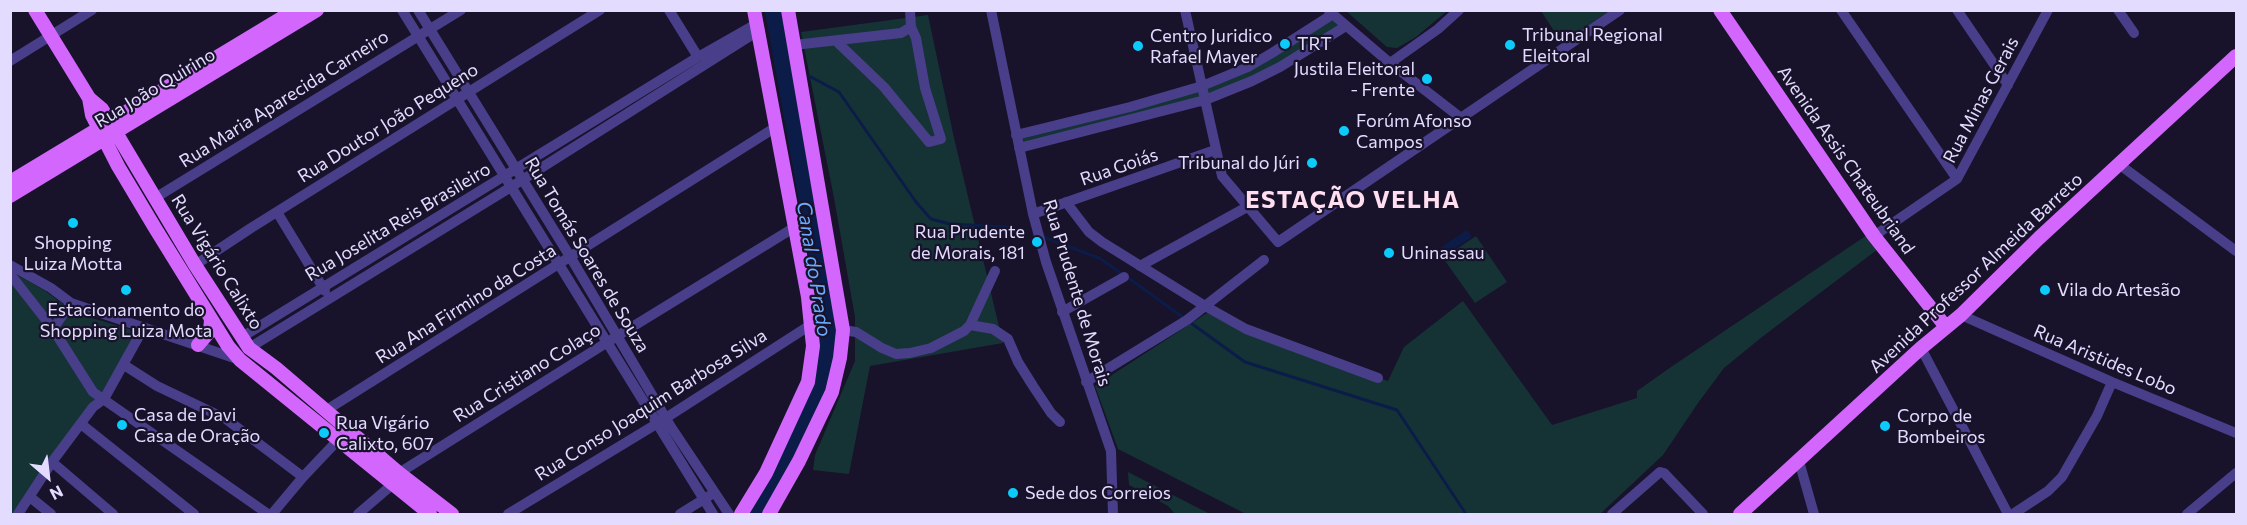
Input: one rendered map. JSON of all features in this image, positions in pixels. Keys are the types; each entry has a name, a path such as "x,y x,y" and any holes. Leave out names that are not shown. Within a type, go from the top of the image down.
{"main road":[{"name":"Rua Vigário Calixto","path":"35,10 89,98 102,109 118,166 212,320 240,360 339,440 452,514"},
{"name":"Rua João Quirino","path":"10,196 78,155 107,130 295,10"},
{"name":"Rua João Quirino","path":"10,182 107,130 317,10"},
{"path":"769,514 799,461 832,392 843,330 788,10"},
{"name":"Avenida Assis Chateubriand","path":"1720,10 1874,236 1946,327"},
{"path":"741,514 766,474 808,382 813,354 812,324 756,22"},
{"name":"Avenida Professor Almeida Barreto","path":"1740,514 1960,315 2039,238 2236,56"},
{"name":"Rua Vigário Calixto","path":"107,130 155,198 246,343 325,411 430,514"},
{"path":"78,155 107,157 118,166"},
{"path":"198,345 210,331 212,320"}],"street":[{"path":"10,61 92,10"},
{"name":"Rua Tomás Soares de Souza","path":"402,10 606,343 729,514"},
{"name":"Rua Tomás Soares de Souza","path":"418,10 618,337 713,514"},
{"name":"Rua Maria Aparecida Carneiro","path":"155,198 461,10"},
{"name":"Rua Doutor João Pequeno","path":"195,265 600,10"},
{"path":"669,10 698,57"},
{"path":"836,41 884,87 929,142 941,139 932,112 916,38 911,27 910,10"},
{"name":"Rua Prudente de Morais","path":"991,10 1033,214 1062,312 1111,451 1113,514"},
{"path":"1185,10 1222,176 1278,242 1620,10"},
{"path":"1390,63 1446,23 1459,10"},
{"path":"1841,10 1957,179"},
{"path":"1957,10 2008,85"},
{"name":"Rua Minas Gerais","path":"1874,236 1957,179 2048,10"},
{"path":"2118,10 2134,33"},
{"path":"1016,135 1131,107 1202,86 1264,58 1331,12 1390,63 1461,118"},
{"name":"Rua Joselita Reis Brasileiro","path":"246,343 322,288 756,22"},
{"name":"Rua Joselita Reis Brasileiro","path":"246,343 329,298 511,188 756,22"},
{"path":"1019,148 1205,100 1271,72 1346,26"},
{"path":"794,45 901,33 911,27"},
{"name":"Rua Ana Firmino da Costa","path":"325,411 776,127"},
{"name":"Rua Goiás","path":"1033,214 1215,150"},
{"path":"2120,165 2236,251"},
{"path":"1066,202 1089,232 1201,310 1378,378"},
{"path":"1140,266 1247,207"},
{"path":"277,212 329,298"},
{"name":"Rua Cristiano Colaço","path":"358,514 396,479 606,343 795,227"},
{"path":"1086,382 1187,320 1264,260"},
{"path":"10,265 51,288 71,303 240,360"},
{"path":"843,330 856,332 896,354 931,348 949,340 970,325 995,271"},
{"path":"10,273 53,329 88,386 270,514 339,440"},
{"path":"1062,312 1124,277"},
{"path":"53,329 71,303"},
{"name":"Rua Aristides Lobo","path":"1960,315 2112,382 2236,433"},
{"name":"Rua Conso Joaquim Barbosa Silva","path":"508,514 662,420 812,324"},
{"path":"970,325 993,329 1008,339 1018,362 1051,413 1060,422"},
{"path":"18,514 52,462 93,407 104,399 144,327"},
{"path":"1921,348 2008,514"},
{"path":"124,364 157,386 226,419 303,477"},
{"path":"2013,514 2048,491 2062,477 2097,416 2112,382"},
{"path":"81,424 194,514"},
{"path":"1799,460 1814,514"},
{"path":"52,462 113,514"},
{"path":"1612,514 1660,472 1664,473 1703,514"},
{"path":"2187,514 2236,473"},
{"path":"680,514 714,492"},
{"path":"30,497 51,514"}],"green space":[{"path":"1346,11 1447,11 1416,37 1397,48 1387,47"},
{"path":"1541,11 1609,11 1562,43"},
{"path":"928,15 954,138 1003,343 870,366 849,474 813,470 815,455 855,361 855,317 801,32"},
{"path":"1332,17 1342,25 1274,67 1206,97 1204,87"},
{"path":"1201,89 1201,97 1021,145 1020,137"},
{"path":"1867,235 1878,249 1724,368 1663,455 1600,514 1246,514 1118,449 1095,386 1207,313 1388,381 1404,347 1463,301 1552,425 1637,398 1637,391"},
{"path":"1476,236 1507,282 1475,303 1443,258"},
{"path":"10,271 44,290 75,313 136,331 103,395 13,514 10,511"},
{"path":"1128,472 1210,514 1175,514 1168,506 1129,485"}],"water":[{"name":"Canal do Prado","path":"765,11 783,11 839,335 831,379 808,435 763,514 745,514 813,374 820,343 818,311"},
{"path":"1467,230 1472,237 1446,254 1441,247"}],"waterway":[{"path":"809,76 839,92 916,202 931,219 950,224 1008,227"},
{"path":"1041,236 1101,259 1122,274"},
{"path":"1127,277 1245,362 1397,410 1466,514"}],"place":[{"name":"TRT","path":"1285,44"},
{"name":"Tribunal Regional Eleitoral","path":"1510,45"},
{"name":"Centro Juridico Rafael Mayer","path":"1138,46"},
{"name":"Justila Eleitoral - Frente","path":"1427,79"},
{"name":"Forúm Afonso Campos","path":"1344,131"},
{"name":"Tribunal do Júri","path":"1312,163"},
{"name":"Shopping Luiza Motta","path":"73,223"},
{"name":"Rua Prudente de Morais, 181","path":"1037,242"},
{"name":"Uninassau","path":"1389,253"},
{"name":"Estacionamento do Shopping Luiza Mota","path":"126,290"},
{"name":"Vila do Artesão","path":"2045,290"},
{"name":"Casa de Davi Casa de Oração","path":"122,425"},
{"name":"Corpo de Bombeiros","path":"1885,426"},
{"name":"Rua Vigário Calixto, 607","path":"324,433"},
{"name":"Sede dos Correios","path":"1013,493"}],"district":[{"name":"ESTAÇÃO VELHA","path":"1353,200"}]}
